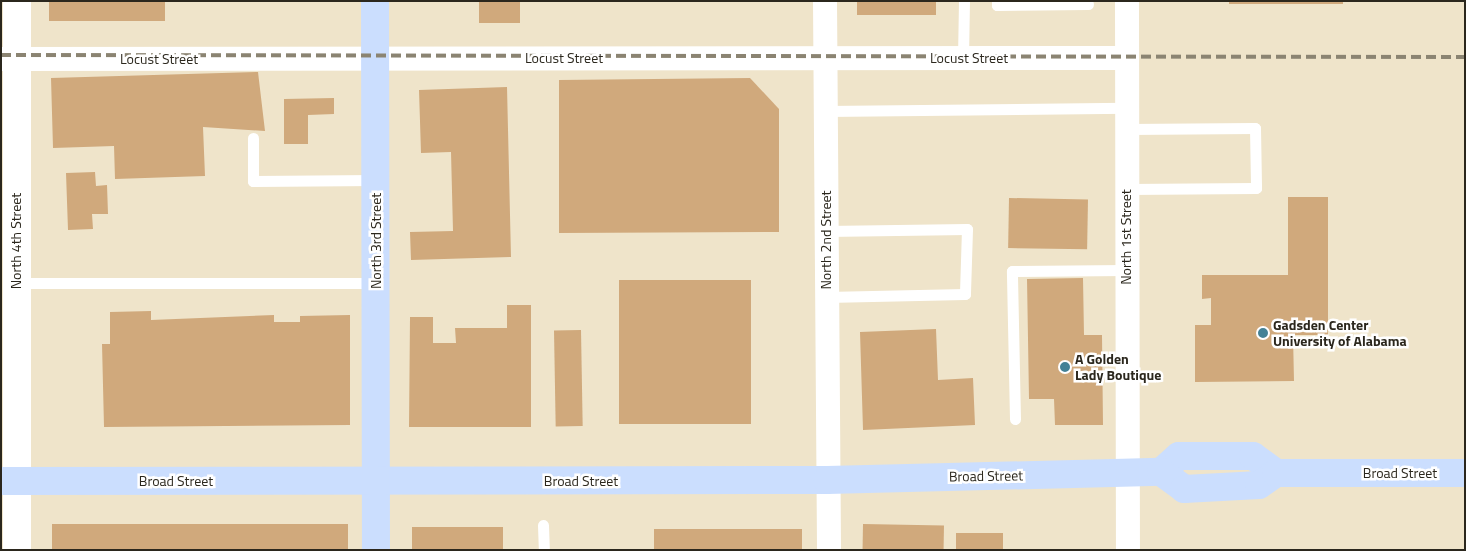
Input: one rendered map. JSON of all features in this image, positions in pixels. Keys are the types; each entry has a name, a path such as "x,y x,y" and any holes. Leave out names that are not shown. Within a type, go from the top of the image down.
{"main road":[{"name":"North 3rd Street","path":"375,1 376,550"},
{"name":"Broad Street","path":"9,480 375,482 827,480 1161,472 1184,489 1259,485 1276,473 1465,473"}],"street":[{"name":"North 4th Street","path":"17,1 9,59 16,283 9,480 17,550"},
{"name":"North 2nd Street","path":"825,1 829,550"},
{"name":"North 1st Street","path":"1127,1 1128,550"},
{"name":"Locust Street","path":"9,59 1127,58"}],"lane":[{"path":"964,1 964,58"},
{"path":"998,1 997,5 1088,4"},
{"path":"826,111 1127,119 1255,128 1256,188 1127,189"},
{"path":"253,138 253,181 376,180"},
{"path":"826,232 967,229 965,294 826,297"},
{"path":"1015,419 1012,270 1126,270"},
{"path":"16,283 377,283"},
{"path":"543,524 544,550"}],"building":[{"path":"49,1 165,1 165,21 49,21"},
{"path":"479,1 520,1 520,23 479,23"},
{"path":"857,1 936,1 936,15 857,15"},
{"path":"1229,1 1343,1 1343,4 1229,4"},
{"path":"258,72 265,131 203,127 205,176 115,179 114,146 53,148 51,78"},
{"path":"750,78 779,109 779,232 559,233 559,80"},
{"path":"507,87 511,257 411,260 410,232 453,231 451,152 421,153 419,90"},
{"path":"334,98 334,114 308,115 308,144 284,144 284,99"},
{"path":"95,172 96,186 107,185 108,214 92,214 93,229 68,230 66,173"},
{"path":"1288,197 1328,197 1328,335 1293,335 1294,381 1195,382 1195,325 1211,325 1211,298 1202,299 1202,275 1288,275"},
{"path":"1009,198 1088,199 1087,249 1008,248"},
{"name":"A Golden Lady Boutique","path":"1083,278 1084,335 1102,335 1103,425 1055,425 1054,399 1029,399 1027,279"},
{"path":"619,280 751,280 751,424 619,424"},
{"path":"507,305 531,305 531,427 409,427 410,317 433,317 433,343 456,343 455,328 507,328"},
{"path":"151,311 151,320 274,315 274,322 300,322 300,316 350,315 350,425 104,427 102,344 110,344 110,312"},
{"path":"936,329 938,380 973,378 975,425 863,430 860,332"},
{"path":"554,330 581,330 583,426 556,426"},
{"path":"52,524 348,524 348,550 52,550"},
{"path":"863,524 944,525 944,550 863,550"},
{"path":"412,527 503,527 503,550 412,550"},
{"path":"654,529 802,529 802,550 654,550"},
{"path":"956,533 1003,533 1003,550 956,550"}],"railway":[{"path":"1,55 1465,57"}],"place":[{"name":"Gadsden Center University of Alabama","path":"1263,333"},
{"name":"A Golden Lady Boutique","path":"1065,367"}]}
